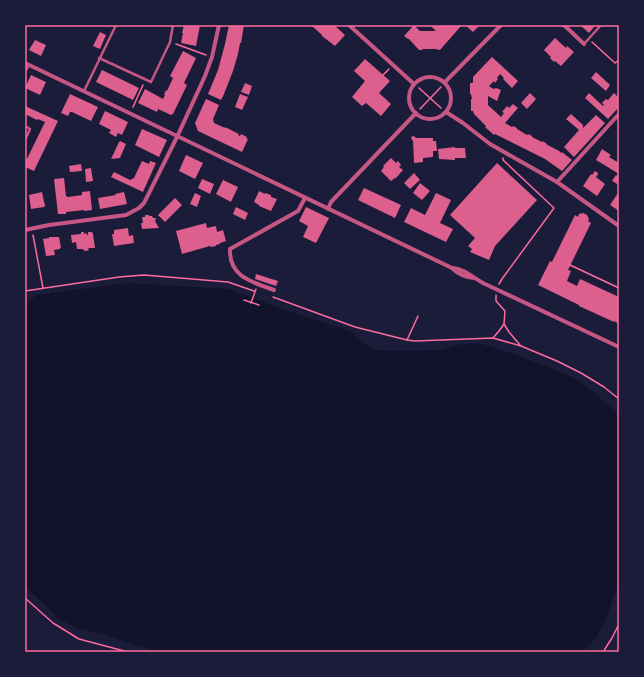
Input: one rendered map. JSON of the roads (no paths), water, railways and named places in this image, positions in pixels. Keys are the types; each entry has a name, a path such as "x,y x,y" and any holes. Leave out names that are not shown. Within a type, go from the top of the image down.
{"street":[{"path":"25,230 74,221 126,215 139,208 144,203 178,136 205,76 212,57 219,25"},
{"path":"349,25 414,84"},
{"path":"445,82 501,25"},
{"path":"564,25 584,44"},
{"path":"27,64 452,268 456,272 466,277 474,278 619,347"},
{"path":"426,77 439,78 445,82 449,87 451,94 451,100 446,112 434,119 421,117 416,113 409,102 409,95 414,84 420,79 426,77"},
{"path":"446,112 490,144 557,182 619,226"},
{"path":"328,209 331,202 416,113"},
{"path":"557,182 619,114"},
{"path":"274,290 253,282 239,274 233,267 230,258 230,249 298,211 305,198"}],"lane":[{"path":"84,91 116,25"},
{"path":"100,58 150,82 170,42 173,25"},
{"path":"584,44 601,25"},
{"path":"25,72 27,64"},
{"path":"25,126 30,129 25,140"}]}
